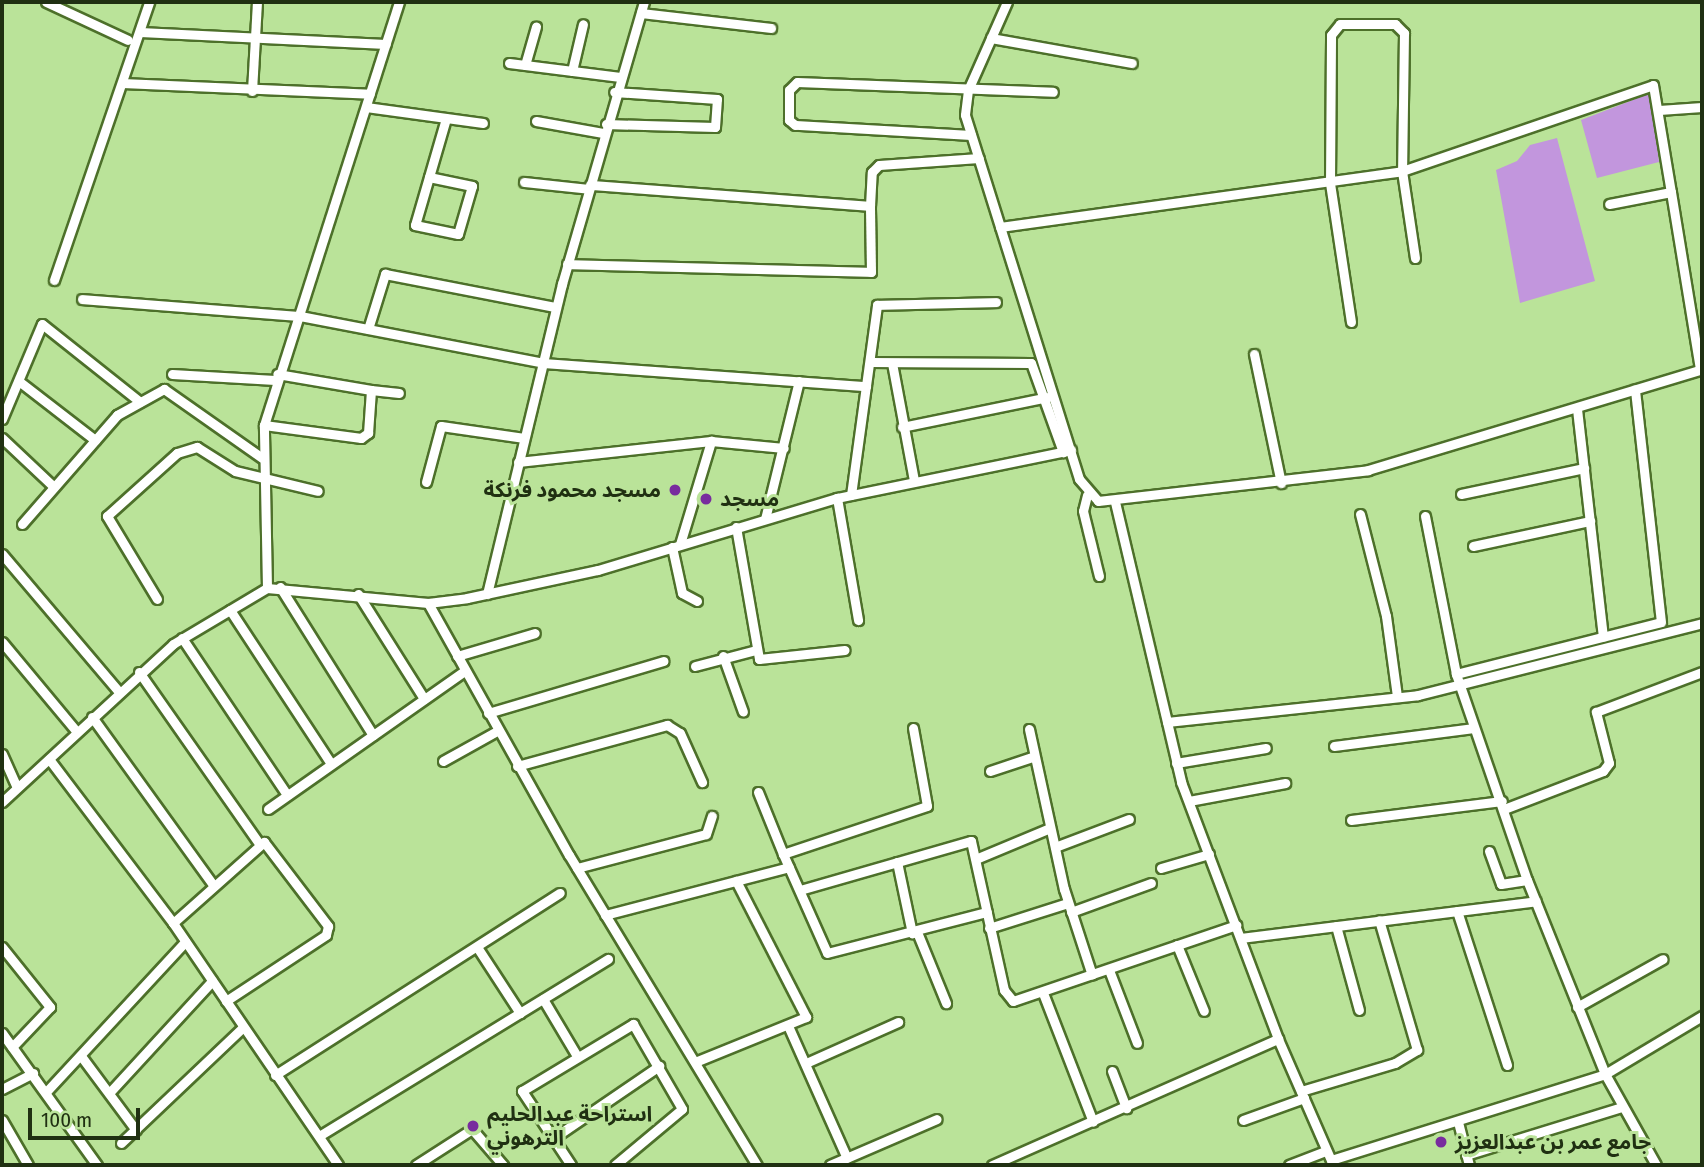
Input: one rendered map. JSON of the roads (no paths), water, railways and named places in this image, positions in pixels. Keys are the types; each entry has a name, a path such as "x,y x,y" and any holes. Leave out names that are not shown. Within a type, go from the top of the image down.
{"street":[{"path":"46,2 128,40"},
{"path":"54,280 149,2"},
{"path":"252,91 257,2"},
{"path":"267,588 261,480 264,425 276,377 300,316 398,2"},
{"path":"487,594 555,307 614,92 645,2"},
{"path":"1007,2 968,90 971,135 1067,451"},
{"path":"641,13 771,28"},
{"path":"572,71 583,24"},
{"path":"1351,322 1330,183 1331,34 1340,24 1395,24 1404,33 1402,171 1415,258"},
{"path":"525,65 536,27"},
{"path":"140,32 386,44"},
{"path":"991,38 1132,64"},
{"path":"509,63 620,77"},
{"path":"971,135 789,120 789,90 797,82 1053,92"},
{"path":"122,83 252,91 370,94"},
{"path":"1000,227 1402,171 1546,126 1648,85 1656,87 1701,369 1577,409 1368,470 1115,502 1087,495"},
{"path":"536,121 604,129 715,127 718,99 614,92"},
{"path":"366,107 483,123"},
{"path":"1659,110 1702,107"},
{"path":"429,177 472,186 458,234 415,225 446,118"},
{"path":"567,264 865,276 871,272 872,172 879,165 979,158"},
{"path":"524,182 870,206"},
{"path":"1609,204 1671,192"},
{"path":"368,329 385,274 555,307"},
{"path":"82,299 300,316 542,363 866,386"},
{"path":"851,495 879,304 996,302"},
{"path":"2,419 20,382 42,324 140,402"},
{"path":"1254,354 1281,483"},
{"path":"870,362 1021,360 1036,369 1087,495 1083,511 1099,576"},
{"path":"892,363 914,481"},
{"path":"172,374 276,377 399,393"},
{"path":"765,519 799,381"},
{"path":"20,382 95,440"},
{"path":"22,524 95,440 140,402 169,389 262,458"},
{"path":"1456,674 1654,626 1664,615 1635,389"},
{"path":"264,425 365,438 371,390"},
{"path":"902,427 1048,397"},
{"path":"1577,409 1603,637"},
{"path":"426,481 441,426 524,438"},
{"path":"2,439 54,487"},
{"path":"518,462 711,441 784,448"},
{"path":"697,601 682,593 676,545 711,441"},
{"path":"156,598 108,523 111,509 190,447 261,480 318,491"},
{"path":"2,802 139,672 182,638 267,588 358,594 428,603 487,594 676,545 837,498 1067,451"},
{"path":"1461,494 1584,468"},
{"path":"837,498 858,621"},
{"path":"1115,502 1176,763 1278,1039 1332,1163 1605,1074 1702,1016"},
{"path":"1360,514 1386,616 1396,696"},
{"path":"1424,516 1456,674 1528,880 1605,1074 1656,1165"},
{"path":"1473,546 1590,521"},
{"path":"736,527 756,650 765,662 845,650"},
{"path":"2,554 6,567 118,691"},
{"path":"280,587 373,734"},
{"path":"358,594 424,699"},
{"path":"428,603 497,731 576,868 757,1165"},
{"path":"230,610 331,764"},
{"path":"1167,722 1396,696 1460,686 1702,623"},
{"path":"457,656 535,633"},
{"path":"182,638 288,795"},
{"path":"2,642 77,732"},
{"path":"695,666 723,656 756,650"},
{"path":"723,656 743,712"},
{"path":"488,713 663,662"},
{"path":"268,809 464,671"},
{"path":"139,672 260,845"},
{"path":"1351,820 1503,805 1603,771 1609,763 1597,712 1702,672"},
{"path":"92,717 213,885"},
{"path":"517,766 667,725 680,733 702,782"},
{"path":"1334,746 1474,728"},
{"path":"783,854 927,806 914,729"},
{"path":"1029,729 1032,757 1069,908 1091,975"},
{"path":"443,761 497,731"},
{"path":"1176,763 1266,748"},
{"path":"2,754 17,787"},
{"path":"990,771 1032,757"},
{"path":"48,759 173,923 242,1028 338,1165"},
{"path":"1189,801 1285,783"},
{"path":"758,792 827,953 986,912"},
{"path":"576,868 706,834 712,816"},
{"path":"1055,847 1129,819"},
{"path":"978,858 1050,828"},
{"path":"800,890 964,841 974,845 989,928 1009,997 1021,1002 1236,925"},
{"path":"173,923 260,845 271,844 329,930 226,1000"},
{"path":"1489,851 1501,884 1528,880"},
{"path":"1161,868 1209,854"},
{"path":"897,862 914,932 946,1003"},
{"path":"605,915 789,867"},
{"path":"695,1062 804,1021 805,1012 736,881"},
{"path":"989,928 1069,908 1151,883"},
{"path":"275,1075 560,893"},
{"path":"1241,938 1536,901"},
{"path":"1457,911 1507,1065"},
{"path":"1243,1120 1302,1095 1395,1063 1417,1050 1379,920"},
{"path":"1336,926 1359,1010"},
{"path":"46,1091 185,942"},
{"path":"1177,945 1204,1011"},
{"path":"2,947 50,1007 12,1047"},
{"path":"477,947 520,1013"},
{"path":"318,1136 608,959"},
{"path":"1577,1007 1663,959"},
{"path":"1109,970 1137,1043"},
{"path":"110,1092 212,981"},
{"path":"1043,993 1093,1122"},
{"path":"543,999 577,1056"},
{"path":"806,1063 898,1022"},
{"path":"571,1165 522,1091 633,1024 659,1066 681,1113 615,1165"},
{"path":"121,1143 242,1028"},
{"path":"789,1028 847,1158"},
{"path":"2,1033 97,1165"},
{"path":"992,1165 1278,1039"},
{"path":"81,1056 136,1129"},
{"path":"552,1139 659,1066"},
{"path":"1112,1071 1126,1108"},
{"path":"2,1089 33,1073"},
{"path":"1466,1155 1622,1107"},
{"path":"830,1165 937,1119"},
{"path":"2,1120 29,1165"},
{"path":"1458,1122 1469,1165"},
{"path":"416,1165 472,1129 503,1165"},
{"path":"2,1146 13,1140"},
{"path":"1289,1165 1325,1151"}],"place":[{"name":"مسجد محمود فرنكة","path":"675,490"},
{"name":"مسجد","path":"706,499"},
{"name":"استراحة عبدالحليم الترهوني","path":"473,1126"},
{"name":"جامع عمر بن عبدالعزيز","path":"1441,1142"}]}
